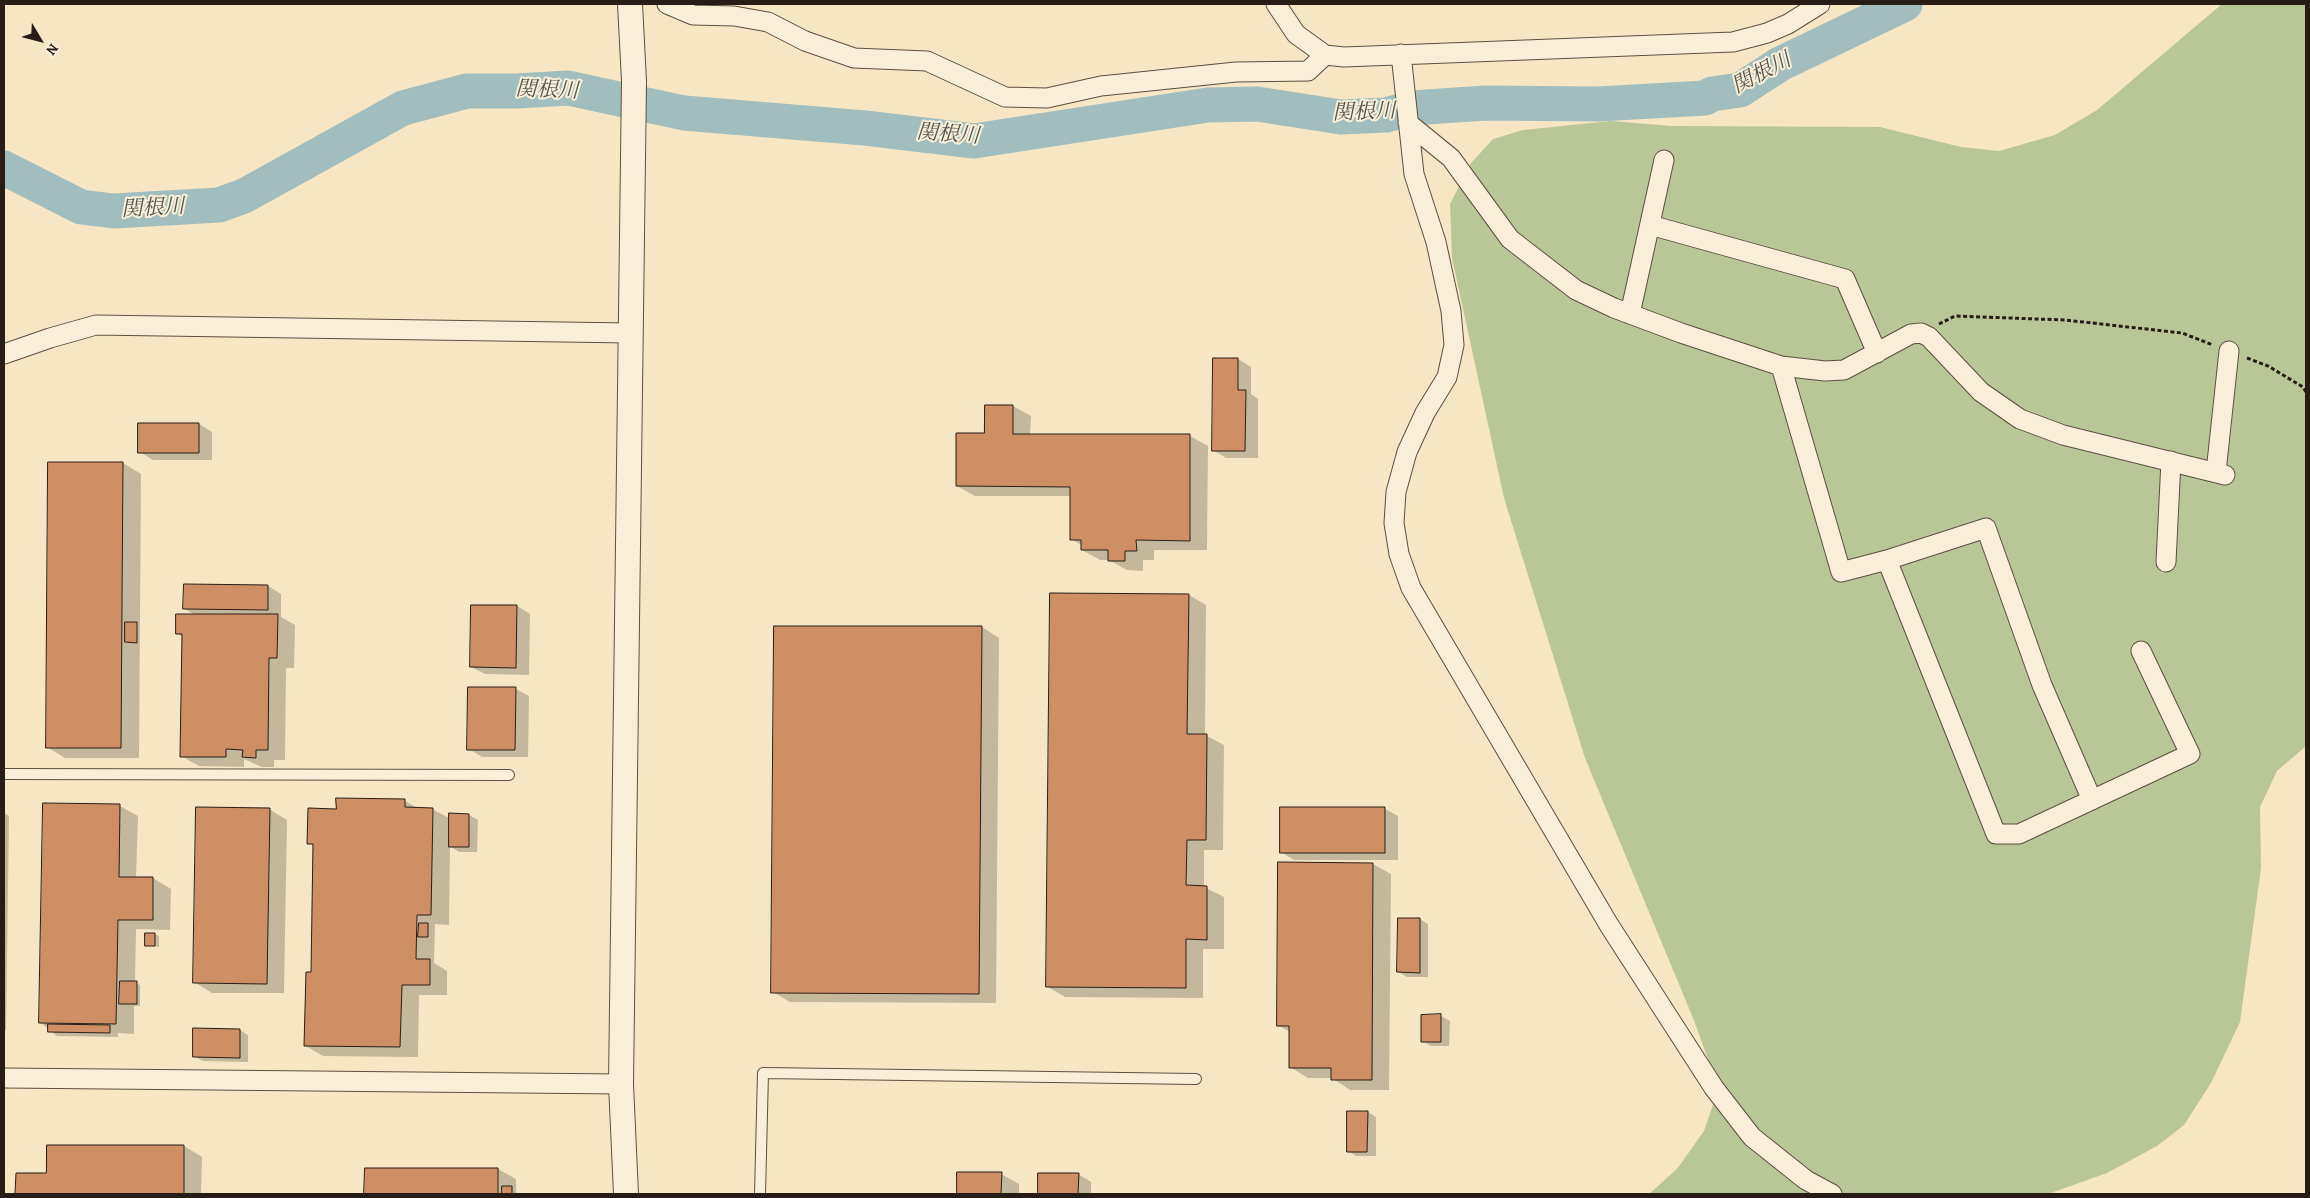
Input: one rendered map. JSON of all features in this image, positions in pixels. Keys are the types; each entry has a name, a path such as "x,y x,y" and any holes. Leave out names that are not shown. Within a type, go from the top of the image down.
{"street":[{"path":"626,1194 621,1084 629,333 634,134 634,82 630,4"},
{"path":"667,4 693,15 734,16 768,22 805,41 854,58 927,61 1006,97 1047,98 1101,86 1236,72 1308,71 1325,55"},
{"path":"1276,4 1296,34 1325,55 1344,57 1733,42 1767,33 1788,24 1820,4"},
{"path":"1401,54 1414,174 1423,208 1436,242 1451,311 1454,345 1447,377 1425,413 1407,452 1396,492 1394,523 1399,554 1412,588 1609,925 1714,1088 1752,1138 1806,1180 1832,1194"},
{"path":"1408,123 1451,158 1510,238 1576,290 1630,314 1781,366 1825,371 1844,370 1911,334 1921,333 1934,342 1981,392 2020,419 2063,436 2221,474 2229,351"},
{"path":"1630,314 1664,160"},
{"path":"1650,225 1845,279 1877,353"},
{"path":"4,354 96,325 629,333"},
{"path":"1781,366 1841,572 1887,560 1986,528 2042,685 2092,800"},
{"path":"2166,562 2171,461"},
{"path":"1887,560 1996,834 2020,834 2190,754 2141,651"},
{"path":"4,1078 621,1084"}],"lane":[{"path":"4,774 509,775"},
{"path":"760,1194 763,1073 1196,1079"}],"path":[{"path":"1921,333 1955,316 2064,320 2182,333 2268,366 2303,386 2306,392"}],"green space":[{"path":"2222,4 2306,4 2306,746 2277,771 2260,807 2261,868 2240,1022 2211,1083 2184,1125 2157,1146 2107,1173 2048,1194 1649,1194 1677,1169 1704,1131 1715,1099 1712,1070 1693,1018 1585,758 1504,498 1452,258 1450,204 1471,163 1493,139 1523,130 1611,121 1672,126 1880,127 1961,147 1999,151 2055,135 2097,110"}],"building":[{"path":"1213,358 1238,358 1238,390 1246,390 1245,451 1212,451"},
{"path":"985,405 1013,405 1013,434 1190,434 1190,541 1136,540 1137,551 1125,551 1125,561 1108,561 1108,550 1081,550 1081,540 1070,540 1070,487 956,486 956,433 984,433"},
{"path":"138,423 199,423 199,453 138,453"},
{"path":"48,462 123,462 121,748 46,748"},
{"path":"184,584 268,585 268,610 183,609"},
{"path":"1050,593 1189,594 1187,734 1207,734 1206,840 1187,840 1186,885 1207,886 1207,940 1186,939 1186,988 1046,987"},
{"path":"471,605 517,605 516,668 470,667"},
{"path":"176,614 278,614 277,658 269,658 268,750 256,750 256,758 242,757 243,750 226,749 226,757 180,757 182,634 176,634"},
{"path":"125,622 137,622 137,643 125,642"},
{"path":"774,626 982,626 979,994 771,993"},
{"path":"468,687 516,687 515,750 467,750"},
{"path":"336,798 405,799 405,807 433,808 431,915 417,915 416,959 430,959 430,985 402,985 400,1047 304,1046 306,972 311,972 313,844 307,844 308,808 336,809"},
{"path":"43,803 120,804 119,877 153,877 153,920 118,920 116,1024 39,1023"},
{"path":"196,807 270,808 267,984 193,983"},
{"path":"1280,807 1385,807 1385,853 1280,853"},
{"path":"449,813 469,814 469,847 449,847"},
{"path":"1278,862 1373,863 1372,1080 1331,1080 1331,1068 1289,1068 1289,1026 1277,1026"},
{"path":"1398,918 1420,918 1420,973 1397,972"},
{"path":"419,923 428,923 428,937 418,937"},
{"path":"145,933 155,933 155,946 145,946"},
{"path":"120,981 137,981 137,1004 119,1004"},
{"path":"1441,1014 1441,1042 1421,1042 1421,1015"},
{"path":"48,1024 110,1025 110,1033 48,1032"},
{"path":"193,1028 240,1029 240,1058 193,1057"},
{"path":"1347,1111 1368,1111 1367,1152 1347,1152"},
{"path":"47,1145 184,1145 184,1194 15,1194 16,1173 46,1173"},
{"path":"365,1168 498,1168 498,1194 364,1194"},
{"path":"957,1172 1002,1172 1001,1194 957,1194"},
{"path":"1038,1173 1079,1173 1078,1194 1038,1194"},
{"path":"502,1186 512,1186 512,1194 502,1194"}],"waterway":[{"name":"関根川","path":"4,168 81,207 114,211 219,205 244,196 403,108 467,91 568,88 684,113 865,128 974,141 1208,105 1257,104 1341,117 1386,115 1412,108 1486,103 1599,104 1705,98 1712,94 1740,90 1780,64 1905,4"}]}
